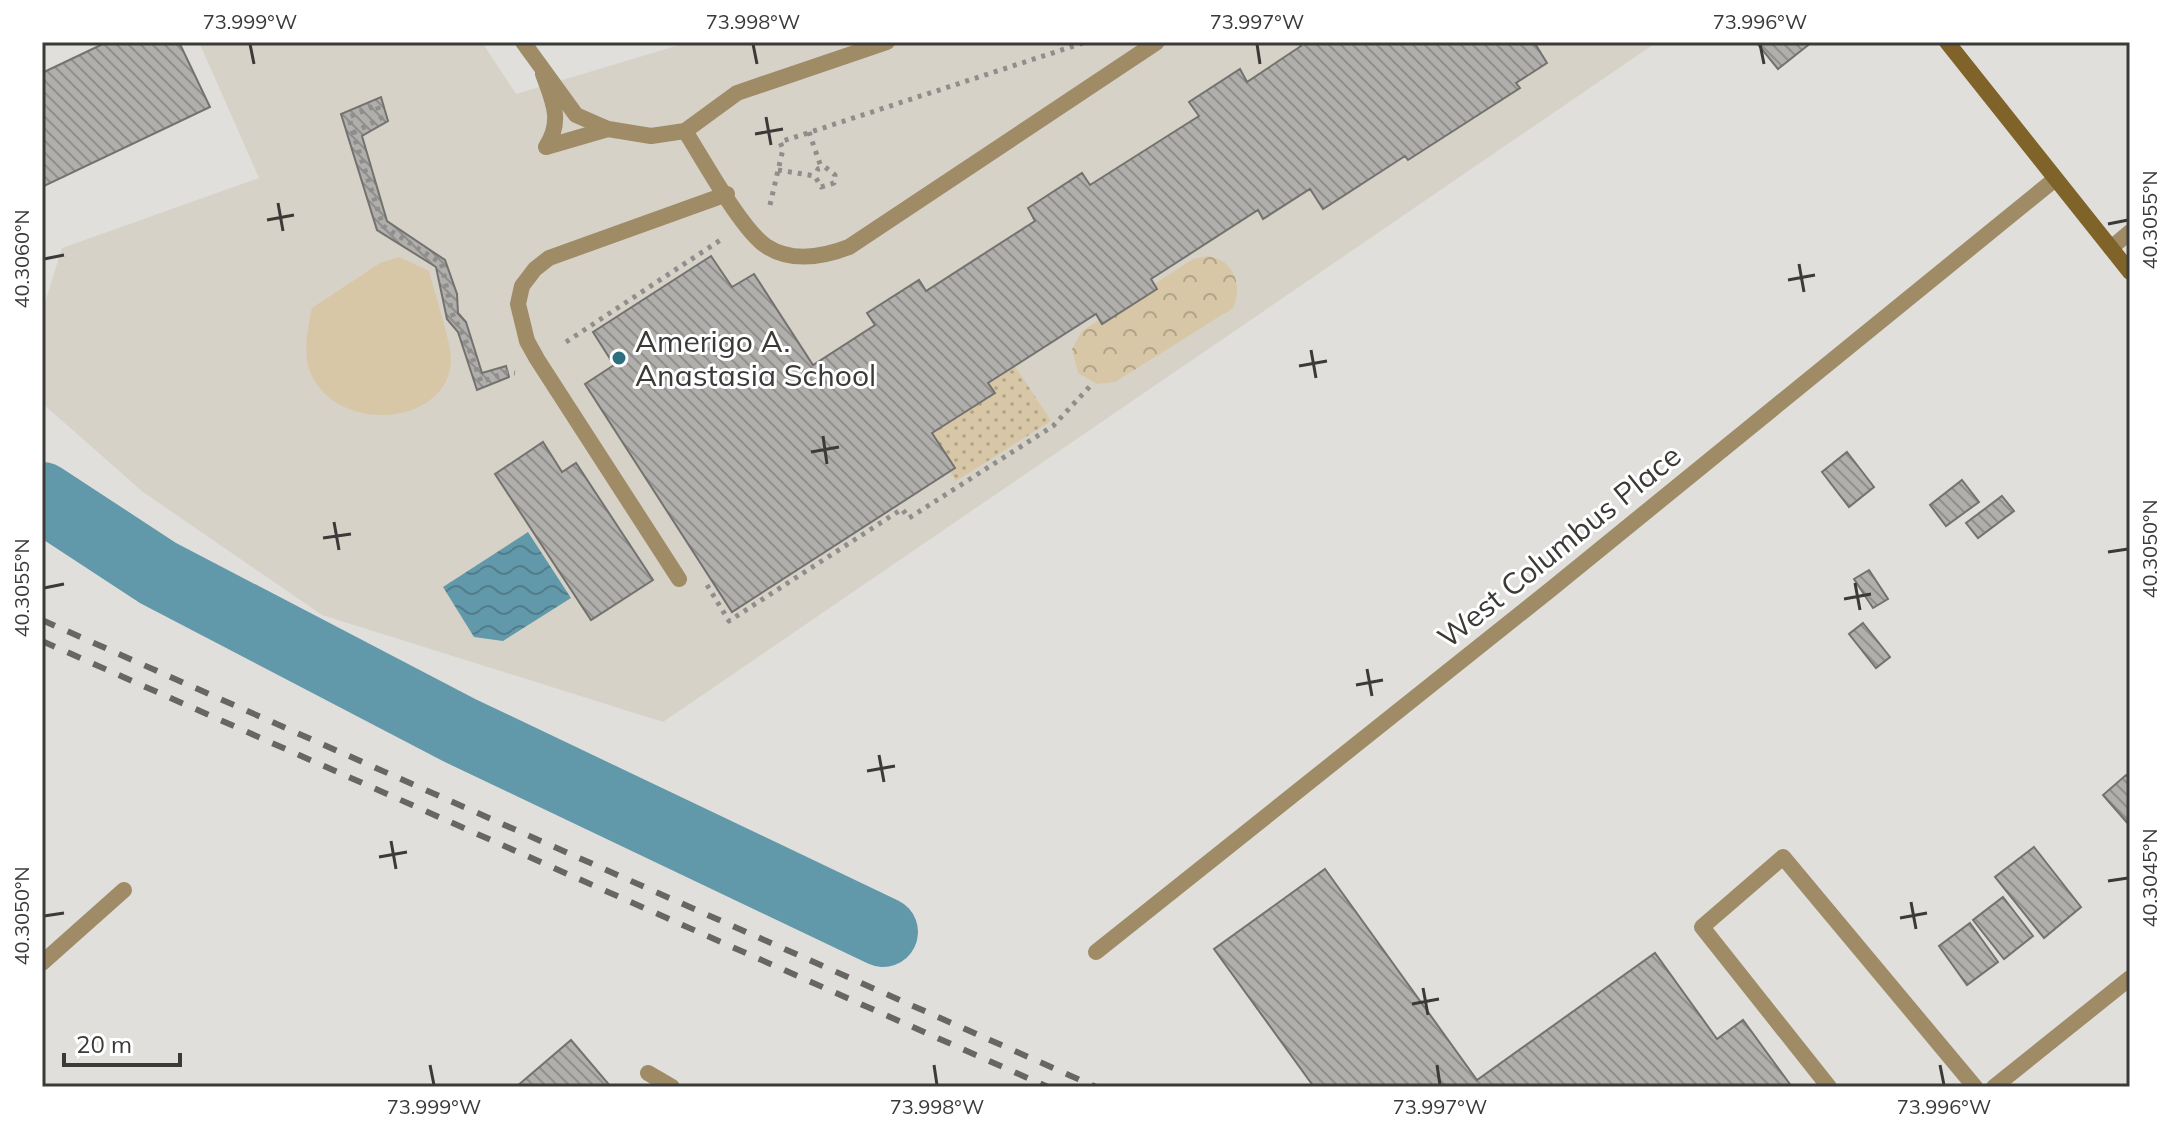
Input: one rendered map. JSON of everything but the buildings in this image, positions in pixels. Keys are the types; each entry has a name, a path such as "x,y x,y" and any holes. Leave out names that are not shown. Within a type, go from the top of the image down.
{"street":[{"path":"523,42 576,115 608,129 651,136 685,131 737,93 887,42"},
{"path":"685,131 766,246 791,256 822,257 849,247 1157,42"},
{"path":"1947,42 2130,272"},
{"path":"543,72 556,107 554,133 546,147 608,129"},
{"name":"West Columbus Place","path":"1096,952 1563,580 2054,180"},
{"path":"679,579 537,359 527,341 518,304 522,286 549,258 727,194"},
{"path":"2111,248 2130,232"},
{"path":"1829,1087 1702,927 1783,857 1975,1087"},
{"path":"42,963 124,890"},
{"path":"1994,1087 2130,978"},
{"path":"648,1073 672,1087"}],"path":[{"path":"770,205 783,149 780,142 1086,42"},
{"path":"353,133 381,118 377,105 349,117 353,133 383,226 441,263 451,296 453,316 462,327 481,382 507,372 516,373"},
{"path":"809,132 821,167"},
{"path":"815,176 821,187 834,183 834,171 821,167"},
{"path":"815,176 821,167"},
{"path":"778,170 815,176"},
{"path":"566,342 726,237"},
{"path":"679,579 706,585 729,621 902,509 909,518 1053,426 1093,383"}],"shaded area":[{"name":"Amerigo A. Anastasia School","path":"199,42 482,42 516,94 689,42 1657,42 663,722 322,615 143,492 42,403 42,312 62,248 259,178"}],"green space":[{"path":"1207,256 1224,262 1234,274 1237,291 1233,308 1115,382 1097,384 1078,373 1072,349 1082,331 1193,259"},
{"path":"399,257 429,271 451,360 446,382 432,399 413,410 390,415 367,414 344,407 325,394 311,374 306,349 312,308 380,263"},
{"path":"1015,366 1051,421 956,481 950,472 955,468 932,433 995,393 988,383"}],"water":[{"path":"528,532 571,598 503,641 474,637 443,587"}],"waterway":[{"path":"42,497 158,573 459,730 883,932"}],"railway":[{"path":"42,620 1096,1087"},
{"path":"42,641 1048,1087"}],"place":[{"name":"Amerigo A. Anastasia School","path":"619,358"}]}
